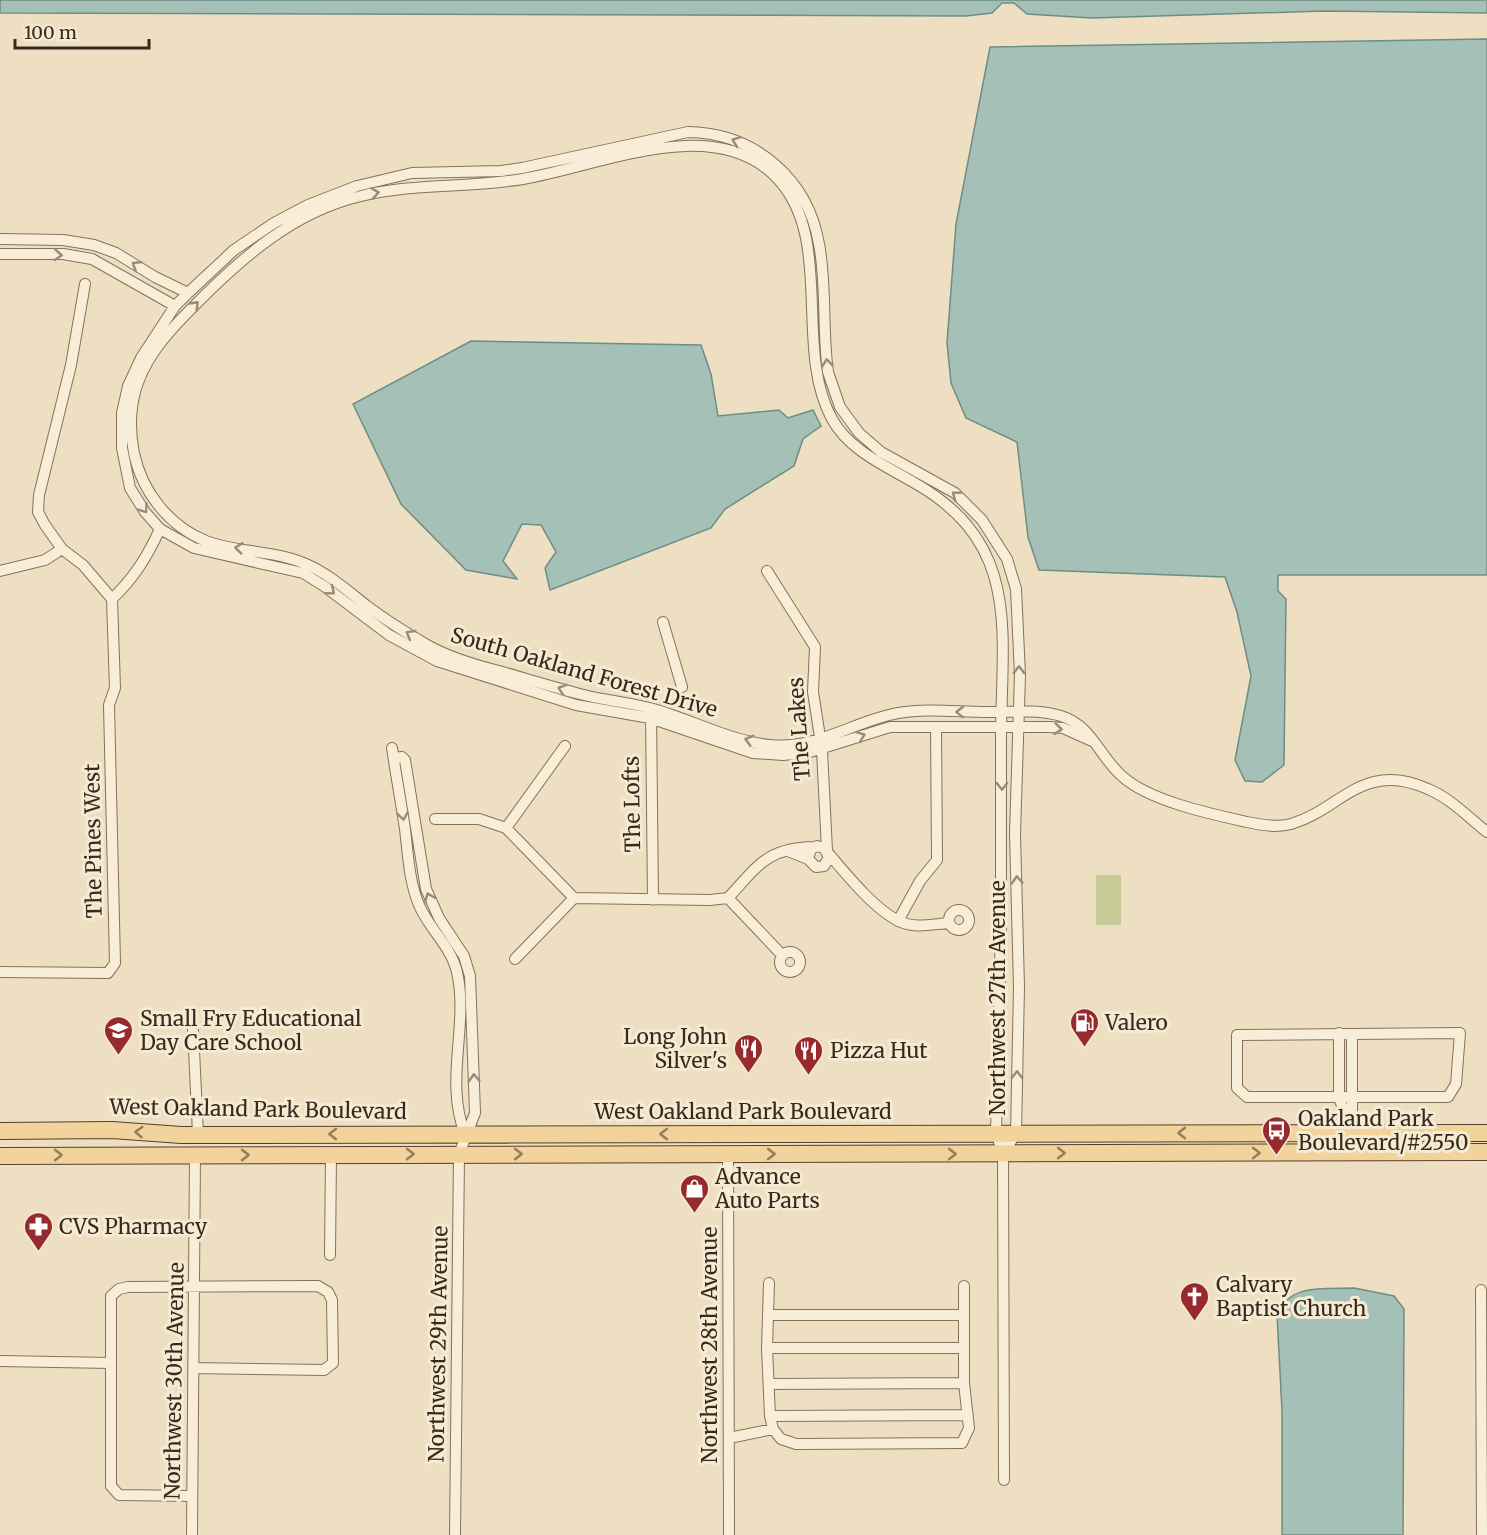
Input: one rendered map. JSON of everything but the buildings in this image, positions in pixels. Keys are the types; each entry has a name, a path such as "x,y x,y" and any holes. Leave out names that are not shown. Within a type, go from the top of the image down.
{"main road":[{"name":"West Oakland Park Boulevard","path":"0,1131 112,1130 198,1134 1487,1132"},
{"path":"1326,1153 1342,1148 1346,1133"},
{"path":"1351,1154 1359,1140 1373,1133"},
{"path":"166,1155 198,1134"},
{"path":"195,1155 218,1134"},
{"path":"692,1153 723,1134"},
{"path":"728,1154 736,1141 748,1134"},
{"name":"West Oakland Park Boulevard","path":"0,1156 1487,1152"}],"street":[{"name":"Northwest 27th Avenue","path":"188,292 234,250 274,223 308,205 367,183 412,173 512,170 688,132 716,135 745,144 783,171 802,195 815,225 820,252 828,372 832,390 846,418 875,447 933,479 964,501 991,531 1007,559 1018,602 1015,834 1019,999 1016,1133 1003,1154"},
{"name":"South Oakland Forest Drive","path":"1003,1154 996,1133 1001,926 1001,728 1002,612 996,576 982,545 964,519 951,507 869,456 839,430 827,408 818,379 807,248 792,198 775,175 762,165 722,147 673,146 527,178 431,186 359,196 293,222 228,271 176,324 136,384 132,407 132,444 139,472 168,518 190,533 224,547 267,552 308,565 428,651 436,661 538,688 576,705 651,713 753,753 793,754 883,728 936,727 1001,728 1063,728 1085,736 1097,744"},
{"path":"0,239 63,240 94,245 116,253 154,277 188,292"},
{"path":"0,254 63,254 92,259 175,306"},
{"path":"85,284 71,365 39,495 38,512 62,549 83,565 112,599 131,580 148,556 160,529"},
{"name":"South Oakland Forest Drive","path":"188,292 175,306 141,358 128,386 122,414 122,448 129,482 145,512 160,529 194,548 303,573 389,635 428,651"},
{"path":"0,571 45,560 62,549"},
{"name":"The Lakes","path":"767,571 815,647 813,692 821,745 825,826 823,852 809,852 808,859"},
{"name":"The Pines West","path":"0,972 108,973 115,963 109,705 115,688 112,599"},
{"path":"663,622 682,687"},
{"name":"South Oakland Forest Drive","path":"821,745 905,712 1018,711 1052,714 1077,723 1088,731 1114,769 1141,789 1248,822 1271,826 1288,825 1362,785 1391,781 1412,783 1434,791 1487,832"},
{"name":"The Lofts","path":"651,713 653,900"},
{"path":"898,921 920,881 937,860 936,727"},
{"path":"506,828 565,746"},
{"path":"456,968 468,964 440,918 426,889 405,760 393,753 413,888 427,921 456,968 459,1036 456,1076 457,1112 465,1134"},
{"path":"435,819 479,819 506,828 574,898 710,900 728,898 764,861 782,851 794,851 816,867 823,852"},
{"path":"782,851 823,852 880,908 898,921 919,926 949,922"},
{"path":"515,959 574,898"},
{"path":"728,898 782,955"},
{"path":"443,945 453,938"},
{"name":"Northwest 29th Avenue","path":"455,1535 459,1154 475,1113 468,964"},
{"path":"193,1029 198,1134"},
{"path":"1339,1034 1339,1098 1343,1108 1346,1133"},
{"path":"1339,1034 1460,1034 1456,1084 1448,1097 1247,1097 1237,1088 1237,1035 1339,1034"},
{"path":"1346,1133 1352,1097 1352,1034"},
{"name":"Northwest 28th Avenue","path":"728,1154 729,1535"},
{"path":"1003,1154 1004,1480"},
{"name":"Northwest 30th Avenue","path":"192,1535 195,1155"},
{"path":"330,1255 331,1155"},
{"path":"769,1283 766,1348 770,1416 773,1429 781,1439 796,1444 962,1443 969,1428 964,1383 964,1286"},
{"path":"192,1496 119,1495 111,1486 111,1296 119,1289 195,1287 318,1286 328,1292 332,1300 333,1363 324,1370 194,1368"},
{"path":"1481,1290 1482,1535"},
{"path":"768,1315 963,1315"},
{"path":"766,1348 963,1348"},
{"path":"0,1361 111,1363"},
{"path":"769,1384 964,1383"},
{"path":"770,1416 968,1415"},
{"path":"729,1438 773,1429"}],"green space":[{"path":"1096,875 1121,875 1121,925 1096,925"}],"water":[{"path":"0,0 1487,0 1487,13 1324,11 1092,18 1027,14 1014,3 1002,3 992,13 966,16 0,13"},
{"path":"1487,39 1487,575 1278,575 1278,591 1286,599 1284,765 1262,782 1245,781 1235,760 1251,676 1237,612 1225,577 1039,570 1028,537 1017,442 966,418 951,383 947,343 956,224 990,47"},
{"path":"471,341 701,345 711,374 718,416 779,410 788,418 813,410 821,426 803,439 794,466 725,509 711,528 550,590 545,568 556,552 541,525 522,524 503,561 517,579 466,570 401,504 353,404"},
{"path":"1354,1288 1394,1296 1404,1309 1403,1535 1282,1535 1282,1411 1277,1315 1290,1297 1299,1293 1320,1289"}],"place":[{"name":"Valero","path":"1084,1048"},
{"name":"Small Fry Educational Day Care School","path":"119,1056"},
{"name":"Long John Silver's","path":"748,1074"},
{"name":"Pizza Hut","path":"809,1076"},
{"name":"Oakland Park Boulevard/#2550","path":"1277,1156"},
{"name":"Advance Auto Parts","path":"694,1214"},
{"name":"CVS Pharmacy","path":"38,1252"},
{"name":"Calvary Baptist Church","path":"1195,1322"}]}
